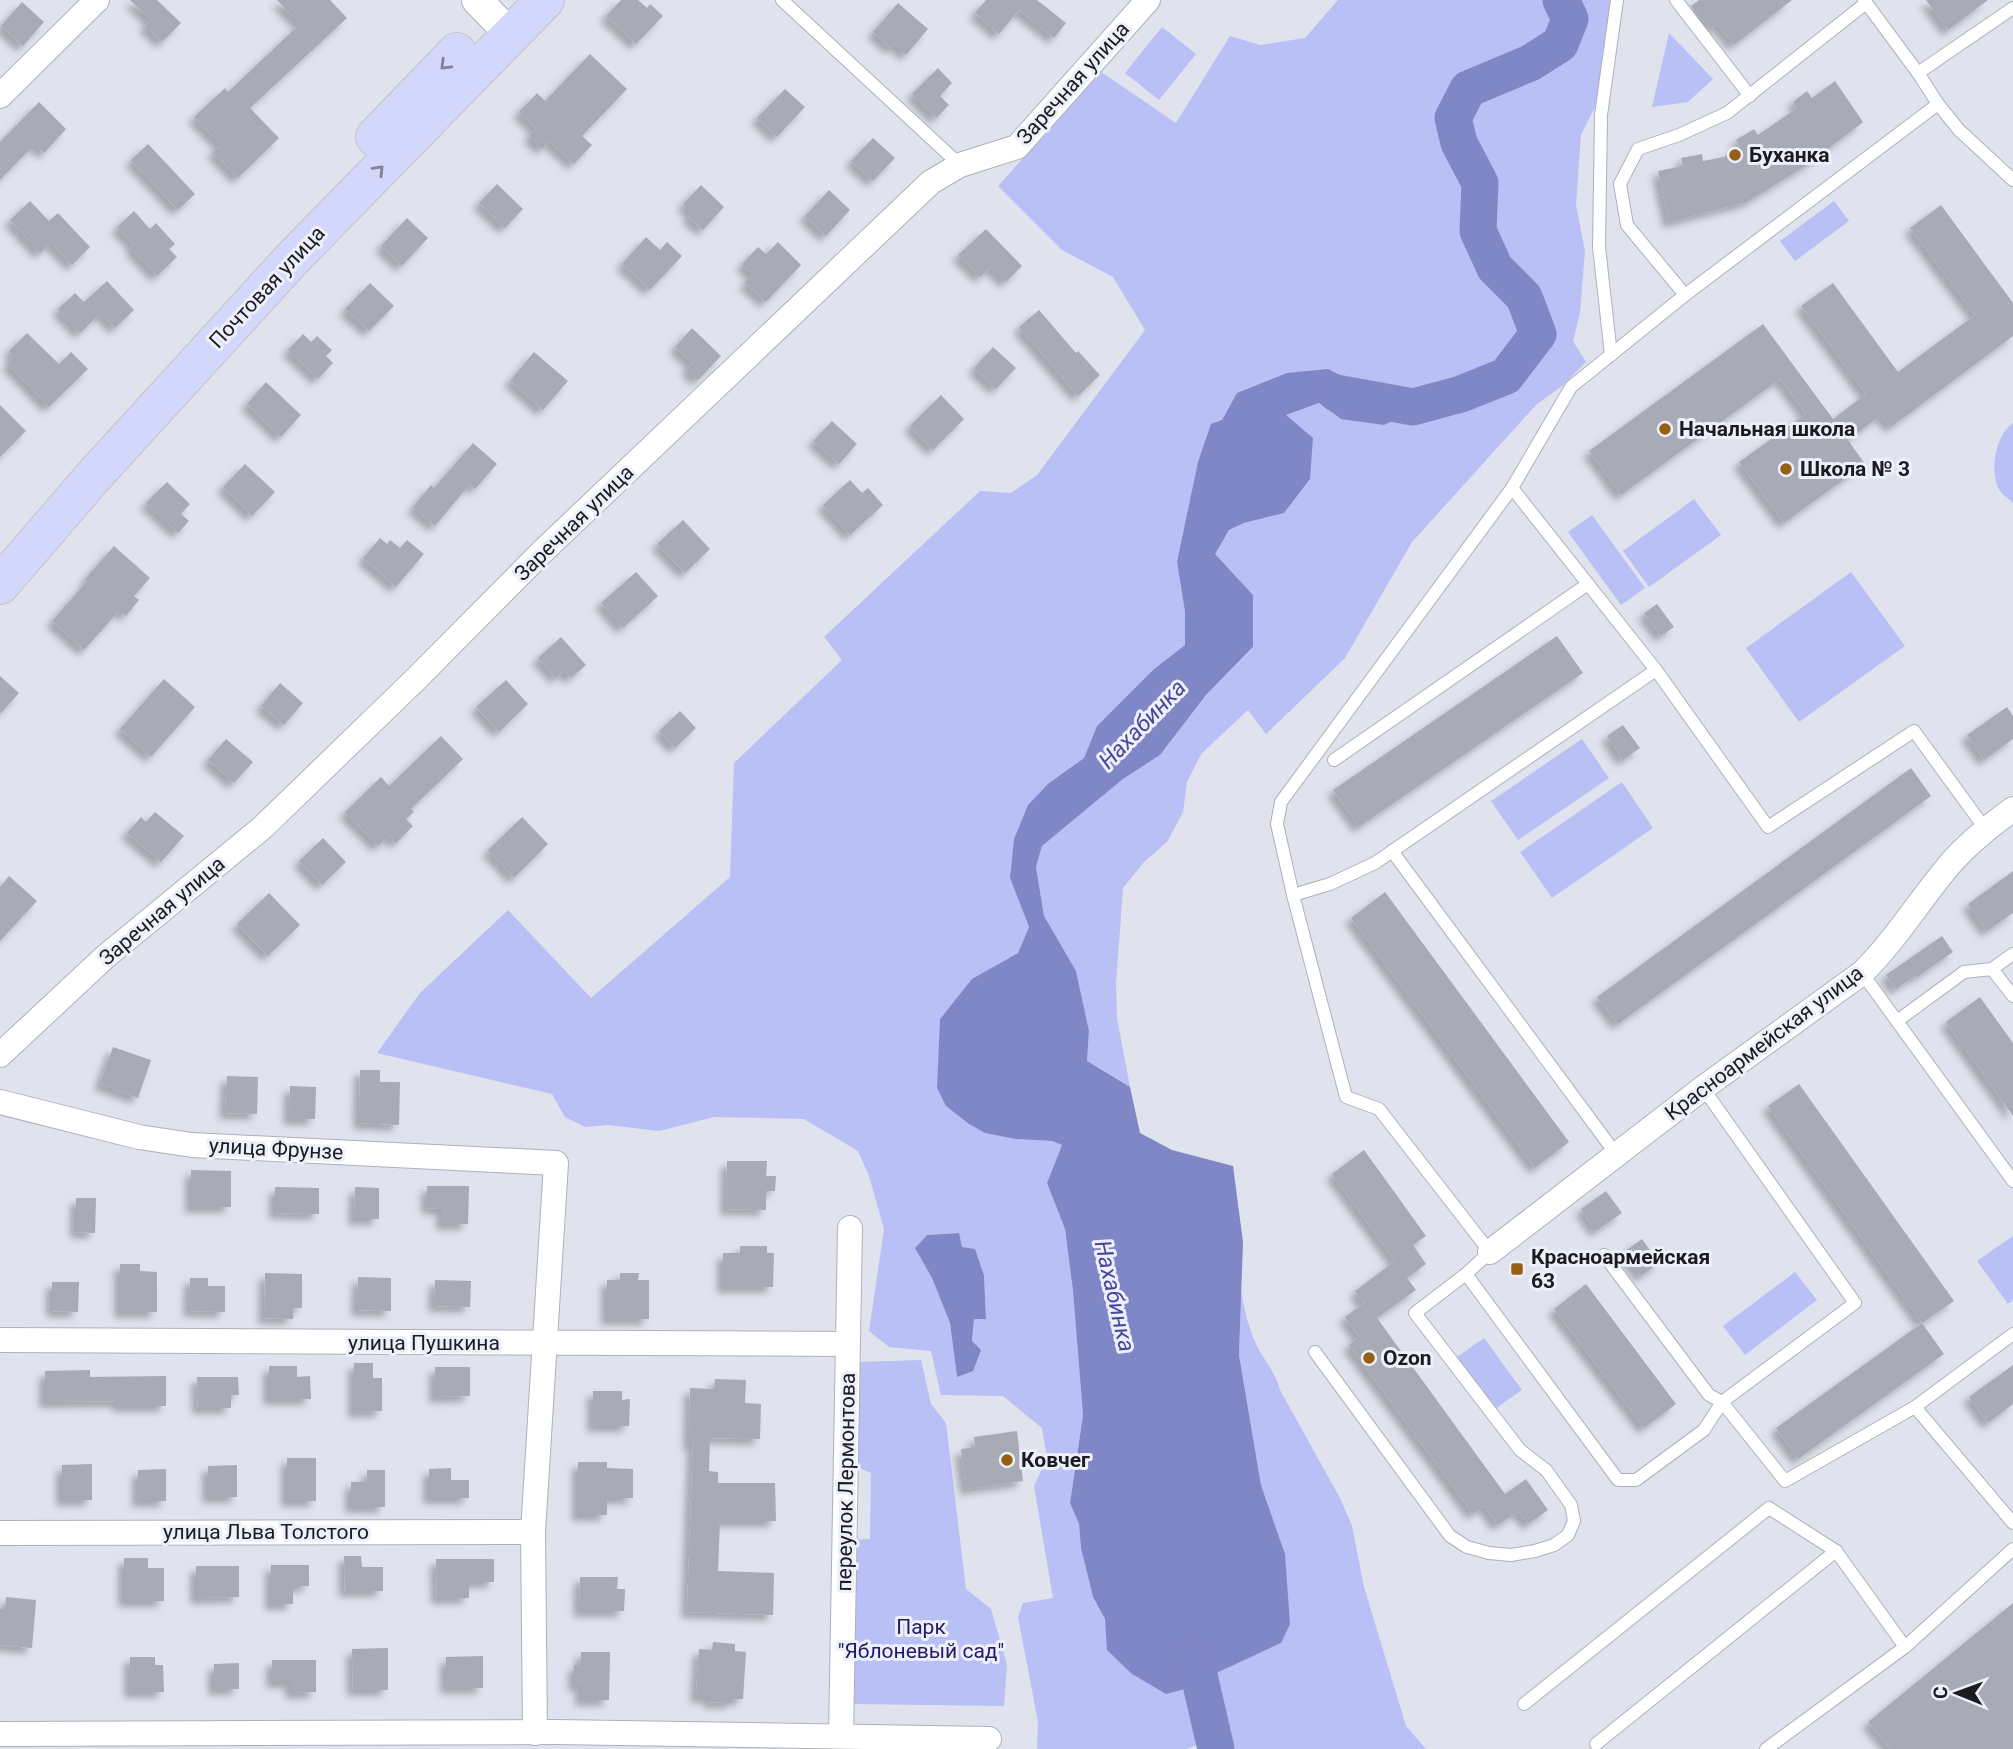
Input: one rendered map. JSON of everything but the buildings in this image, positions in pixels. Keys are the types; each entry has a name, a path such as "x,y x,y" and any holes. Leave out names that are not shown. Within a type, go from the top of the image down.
{"main road":[{"name":"Почтовая улица","path":"0,552 77,462 414,95 498,13 545,0"},
{"name":"Почтовая улица","path":"0,585 92,478 283,269 498,13"}],"street":[{"path":"0,96 97,0"},
{"name":"Заречная улица","path":"0,1055 105,957 263,827 542,552 931,182 960,165 1017,147 1148,0"},
{"name":"Красноармейская улица","path":"1490,1252 1703,1088 1862,973 1884,951 1953,860 2013,809"},
{"name":"улица Фрунзе","path":"0,1102 139,1138 192,1145 556,1163 544,1343"},
{"name":"переулок Лермонтова","path":"841,1736 850,1228"},
{"name":"улица Пушкина","path":"0,1340 848,1344"},
{"path":"544,1343 533,1532 549,1738"},
{"name":"улица Льва Толстого","path":"0,1533 533,1532"},
{"path":"0,1734 322,1741 841,1736 989,1739"}],"lane":[{"path":"782,0 960,165"},
{"path":"1611,355 1599,247 1601,116 1617,0"},
{"path":"1676,0 1750,96"},
{"path":"1685,295 1627,225 1620,184 1638,149 1679,135 1727,113 1865,1 1959,130 2013,180"},
{"path":"1918,73 2013,8"},
{"path":"1315,1352 1450,1535 1466,1547 1511,1555 1555,1545 1568,1535 1574,1521 1571,1505 1546,1470 1520,1450 1415,1313 1466,1275 1490,1252 1379,1109 1346,1097 1293,895 1278,824 1281,802 1512,488 1570,387 1685,295 1938,104"},
{"path":"1512,488 1656,670 1768,827 1914,731 1986,830"},
{"path":"1334,760 1588,584"},
{"path":"1293,895 1330,884 1375,863 1656,670"},
{"path":"1392,851 1616,1154"},
{"path":"1896,1021 1964,972 1993,969 2013,954"},
{"path":"1993,969 2013,996"},
{"path":"1862,973 2013,1181"},
{"path":"1466,1275 1618,1480 1636,1480 1704,1430 1722,1402 1855,1303 1703,1088"},
{"path":"1604,1255 1709,1395 1722,1402 1785,1481 1915,1407 2013,1334"},
{"path":"1915,1407 2013,1523"},
{"path":"1524,1704 1769,1508 1836,1551 1905,1647"},
{"path":"1766,1749 1905,1647 2013,1549"},
{"path":"1596,1744 1836,1551"}],"green space":[{"path":"1338,0 1613,0 1606,30 1608,60 1603,91 1581,135 1576,205 1585,251 1580,313 1573,341 1586,362 1562,386 1536,405 1412,542 1345,658 1266,734 1248,710 1201,754 1187,782 1183,812 1167,842 1144,862 1123,888 1116,984 1117,1018 1130,1087 1087,1061 1089,1031 1076,971 1044,917 1036,867 1042,846 1123,779 1160,755 1206,695 1253,648 1253,595 1214,554 1229,530 1244,523 1284,513 1285,415 1319,403 1341,419 1397,418 1373,392 1238,393 1222,420 1177,562 1185,612 1185,645 1154,669 1097,726 1084,758 1049,783 1010,878 1029,927 1018,953 972,980 940,1019 940,1044 985,1133 1015,1139 1052,1141 1062,1145 1047,1183 1065,1229 1083,1415 1070,1503 1079,1524 1081,1548 1093,1597 1105,1619 1108,1650 1196,1686 1201,1707 1211,1705 1208,1677 1281,1643 1285,1554 1261,1485 1239,1355 1241,1291 1259,1350 1340,1498 1352,1526 1364,1587 1406,1726 1426,1749 1222,1749 1214,1718 1208,1741 1186,1749 1037,1749 1038,1722 1018,1617 1023,1603 1053,1598 1034,1486 1047,1458 1042,1428 1003,1396 941,1395 931,1351 889,1347 869,1331 884,1229 869,1176 858,1151 804,1119 714,1117 659,1131 608,1125 585,1127 565,1117 552,1094 377,1053 420,993 508,910 591,998 730,877 734,763 842,660 824,637 980,491 1011,493 1037,475 1145,330 1113,277 1062,250 998,186 1101,72 1176,123 1230,36 1260,45 1305,38","holes":["958,1233 962,1247 975,1249 984,1275 986,1319 974,1319 972,1341 957,1377 950,1323 932,1278 915,1248 927,1235"]},
{"path":"1162,27 1196,54 1159,100 1125,73"},
{"path":"1669,33 1713,79 1688,102 1652,107"},
{"path":"1834,201 1849,221 1795,261 1780,241"},
{"path":"2013,423 2013,503 2000,491 1995,465 1998,445"},
{"path":"1694,499 1721,535 1649,587 1623,551"},
{"path":"1592,515 1645,588 1621,605 1568,532"},
{"path":"1851,572 1905,646 1799,722 1746,648"},
{"path":"1582,739 1609,778 1518,840 1491,801"},
{"path":"1622,782 1653,828 1552,898 1520,852"},
{"path":"2013,1236 2013,1300 2008,1304 1977,1261"},
{"path":"1795,1272 1817,1300 1745,1355 1723,1326"},
{"path":"1484,1338 1522,1390 1495,1409 1457,1357"},
{"name":"Парк \"Яблоневый сад\"","path":"921,1360 931,1404 946,1423 966,1589 991,1609 1007,1665 1004,1706 852,1704 853,1540 870,1539 871,1473 853,1465 857,1362"}],"water":[{"path":"1328,369 1373,392 1398,418 1384,425 1341,419 1319,403 1286,415 1313,438 1310,479 1284,513 1244,523 1229,530 1215,554 1253,595 1253,647 1206,695 1160,755 1123,779 1042,846 1036,867 1044,916 1076,971 1089,1031 1087,1061 1130,1087 1140,1133 1172,1150 1233,1166 1243,1242 1239,1355 1261,1485 1285,1554 1290,1624 1281,1643 1208,1677 1211,1705 1201,1708 1196,1686 1166,1694 1132,1674 1107,1650 1105,1619 1093,1597 1081,1548 1079,1524 1070,1503 1083,1415 1073,1291 1065,1229 1047,1183 1062,1145 1052,1141 1015,1139 985,1133 946,1106 937,1088 940,1019 972,979 1018,953 1029,927 1010,878 1014,839 1028,805 1049,783 1084,758 1097,726 1154,669 1185,645 1185,612 1177,562 1198,462 1211,424 1222,420 1237,393 1287,373"},
{"path":"959,1233 962,1247 975,1249 984,1275 986,1319 974,1319 972,1341 981,1350 973,1371 957,1377 950,1323 932,1278 915,1248 927,1235"}],"waterway":[{"name":"Нахабинка","path":"1336,393 1413,407 1461,394 1506,376 1538,334 1524,297 1495,268 1478,231 1480,183 1459,143 1453,118 1468,89 1530,63 1560,44 1570,19 1561,0"},
{"name":"Нахабинка","path":"1195,1658 1216,1749"}],"place":[{"name":"Буханка","path":"1735,155"},
{"name":"Начальная школа","path":"1665,429"},
{"name":"Школа № 3","path":"1786,469"},
{"name":"Красноармейская 63","path":"1517,1269"},
{"name":"Ozon","path":"1369,1358"},
{"name":"Ковчег","path":"1007,1460"}]}
